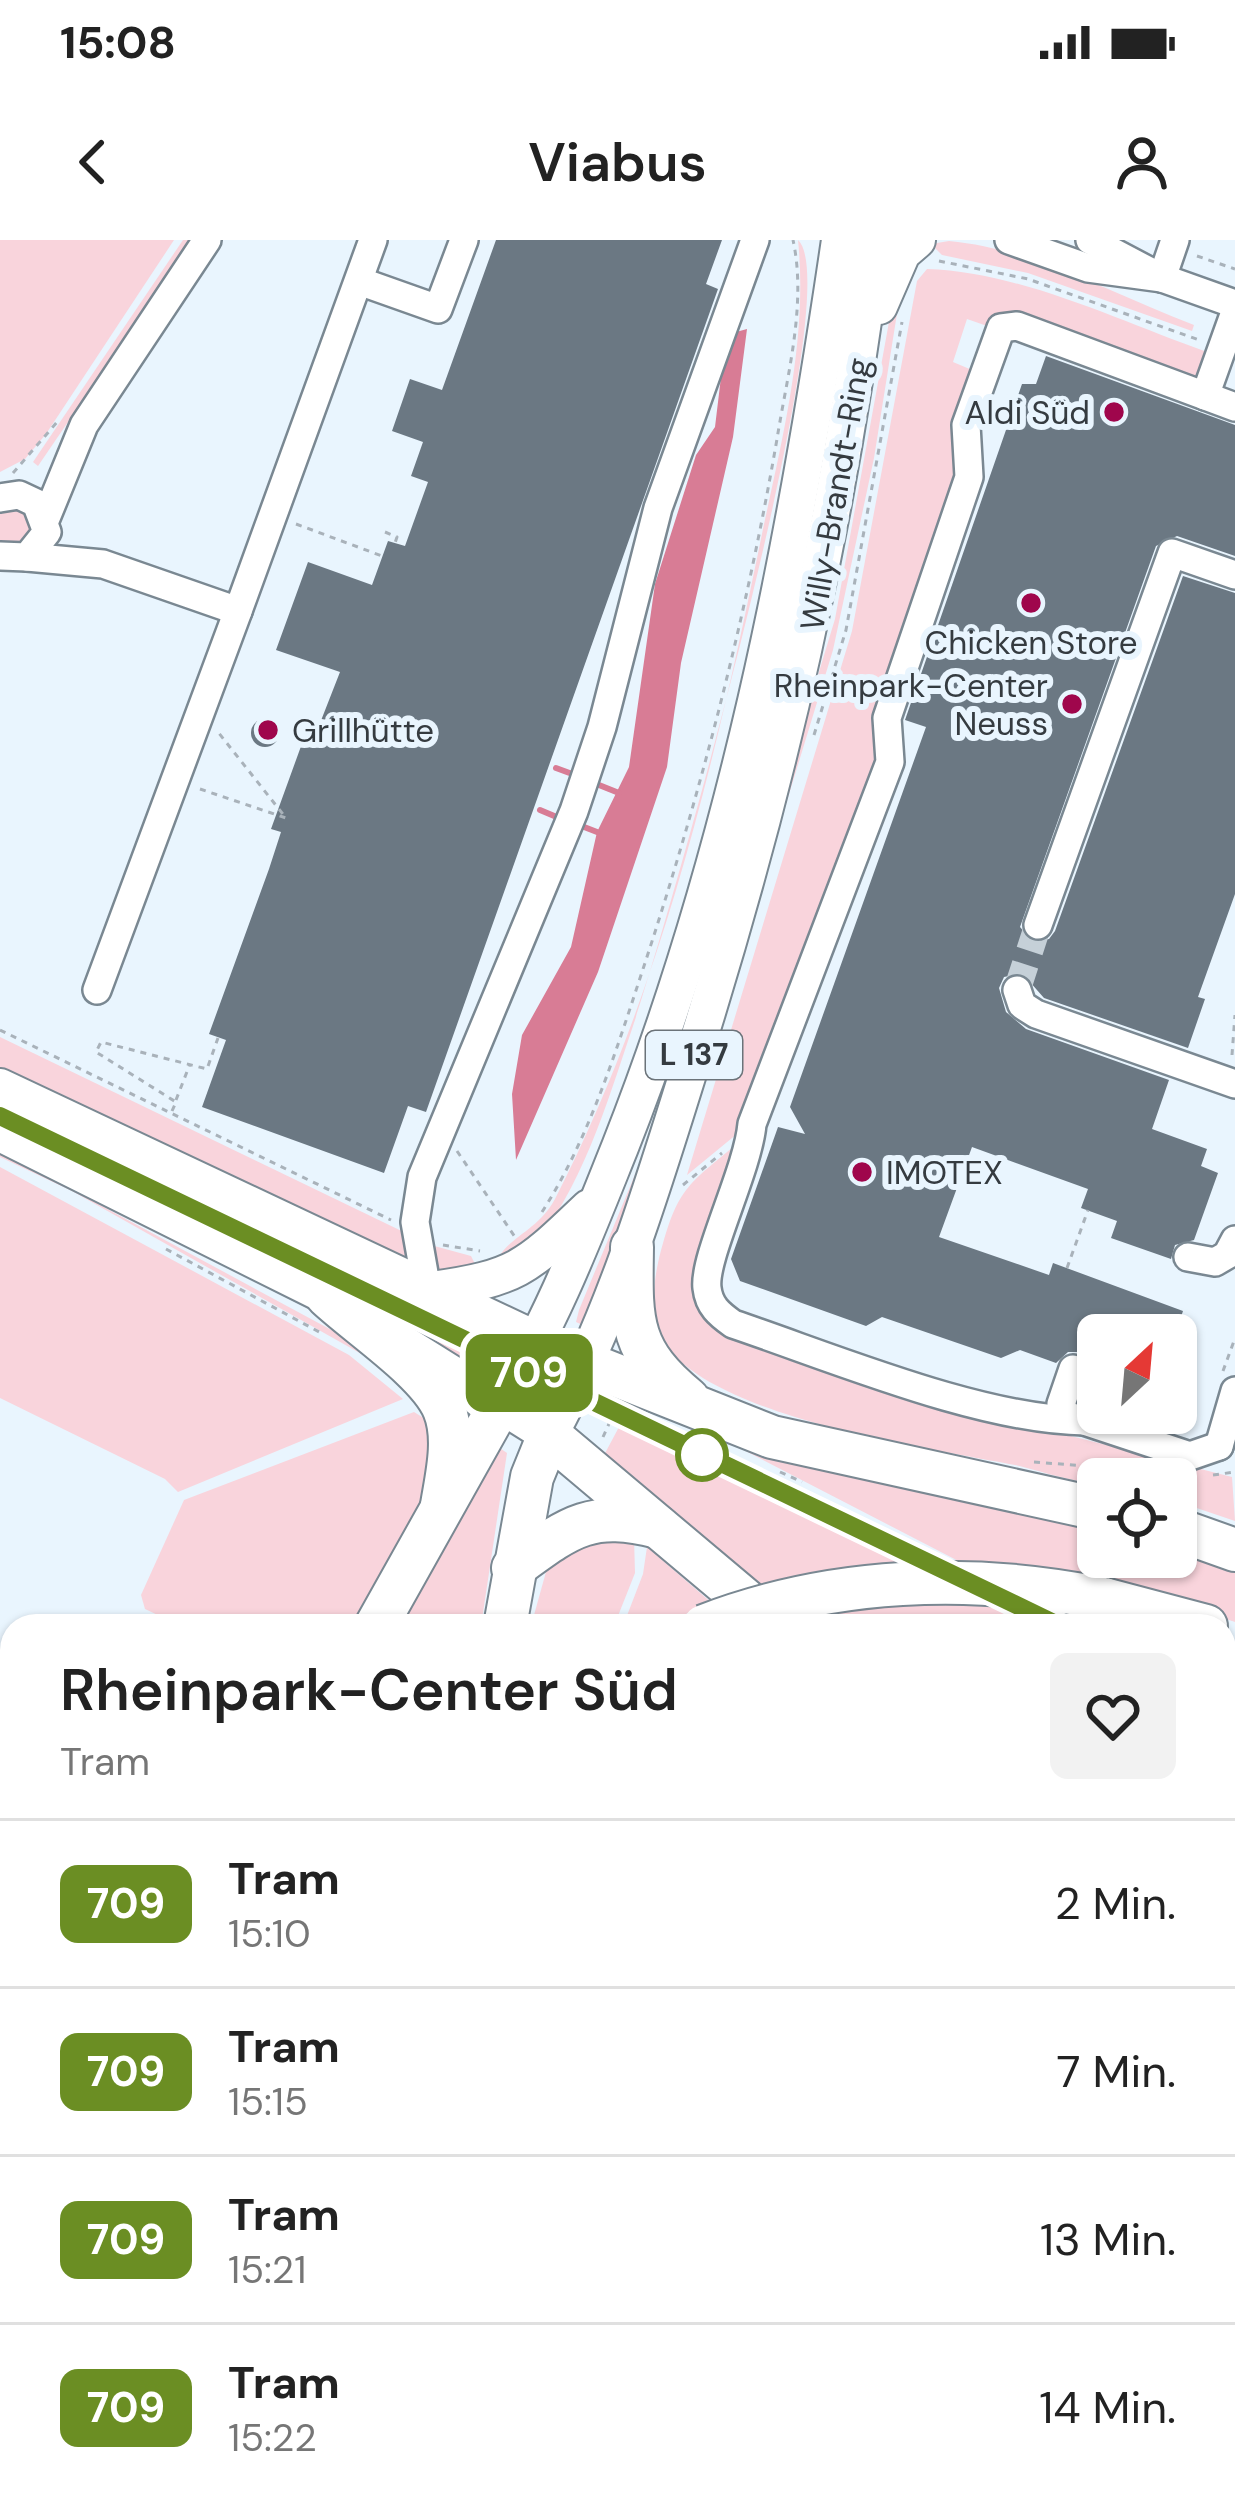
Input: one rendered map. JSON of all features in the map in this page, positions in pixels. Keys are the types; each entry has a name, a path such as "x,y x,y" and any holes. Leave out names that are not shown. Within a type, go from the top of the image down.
{"highway":[{"path":"632,1246 634,1332 642,1353 660,1377 707,1415"},
{"path":"327,1296 409,1367 446,1411 449,1440 442,1505"},
{"path":"570,1379 619,1402 707,1415 868,1462 1077,1505"},
{"path":"383,1614 502,1401"},
{"path":"507,1614 532,1477 549,1435 762,1614"},
{"path":"513,1568 565,1530 594,1519 618,1516 663,1528"},
{"path":"1197,1536 1235,1550"},
{"path":"747,1614 827,1592 930,1582 1026,1586 1161,1614"}],"main road":[{"path":"812,240 833,289"},
{"name":"Willy-Brandt-Ring","path":"539,1341 662,1042 733,806 799,499 840,240"},
{"name":"Willy-Brandt-Ring","path":"570,1379 632,1246 744,897 786,742 835,514 874,240"},
{"path":"862,341 895,266 924,250"},
{"path":"0,1087 539,1341 570,1379 502,1401"},
{"path":"0,1133 327,1296 502,1401 549,1435"},
{"path":"427,1290 476,1285 516,1273 600,1197"},
{"name":"L 137","path":"502,1401 539,1341"},
{"name":"L 137","path":"549,1435 570,1379"}],"street":[{"path":"3,497 40,473 84,425 207,240"},
{"path":"97,990 374,240"},
{"path":"359,281 437,309 464,240"},
{"path":"427,1290 419,1235 419,1187 439,1127 574,811 609,701 658,508 755,240"},
{"path":"1009,240 1088,268 1162,278"},
{"path":"1090,240 1162,278 1235,308 1205,396"},
{"path":"1162,278 1175,240"},
{"path":"1077,1421 1058,1421 905,1383 721,1316 711,1304 706,1278 749,1156 752,1124 890,762 887,718 969,477 966,425 1001,328 1017,326 1235,407"},
{"path":"12,561 40,547 84,425"},
{"path":"3,497 28,497 46,521 122,569"},
{"path":"1038,925 1177,541 1235,575"},
{"path":"12,561 65,557 122,569 238,611"},
{"path":"1015,1004 1235,1084"},
{"path":"1189,1256 1215,1262 1228,1256 1235,1240"},
{"path":"1073,1369 1061,1409 1077,1417"},
{"path":"1124,1434 1190,1456 1227,1452 1235,1391"}],"path":[{"path":"540,1216 587,1124 624,1029 706,756 773,463 798,290 793,240"},
{"path":"924,250 1028,279 1222,348"},
{"path":"289,522 382,556"},
{"path":"385,532 397,537 395,543"},
{"path":"176,781 286,818 214,728"},
{"path":"0,1030 419,1235 460,1250 485,1251"},
{"path":"176,1102 96,1052 101,1042 207,1069 218,1038"},
{"path":"171,1112 190,1064"},
{"path":"673,1194 752,1124"},
{"path":"439,1127 516,1239"},
{"path":"1066,1268 1088,1210"},
{"path":"502,1246 529,1228"},
{"path":"158,1245 334,1341"},
{"path":"588,1468 619,1402 764,1493"},
{"path":"1017,1460 1077,1465"},
{"path":"1204,1476 1235,1472"}],"shaded area":[{"path":"0,240 174,240 46,434 25,459 0,472"},
{"path":"183,240 192,240 38,466 33,462"},
{"path":"798,240 807,284 799,371 728,690 792,386 800,313"},
{"path":"949,241 1043,263 1194,325 1192,331 1028,273 942,255 931,244"},
{"path":"927,269 1034,288 1207,352 1197,385 996,314 990,327 967,319 953,362 972,370 951,431 955,474 872,716 874,761 744,1112 743,1129 687,1175 852,631 917,281"},
{"path":"893,300 899,301 874,458 833,650 649,1253 641,1260 835,619"},
{"path":"747,329 733,437 681,663 667,767 598,972 516,1160 512,1094 522,1035 571,947 597,832 629,767 655,584 696,455 715,427 721,377 736,332"},
{"path":"11,507 22,509 36,525 28,545 0,544 0,513"},
{"path":"728,690 682,872 652,967 679,873"},
{"path":"731,872 735,875 589,1328 576,1322 579,1310 639,1165"},
{"path":"652,967 602,1116 564,1202 529,1251 499,1257 555,1199 626,1039"},
{"path":"0,1037 414,1237 423,1271 0,1071"},
{"path":"743,1139 704,1304 906,1394 1157,1458 1077,1458 1077,1480 832,1428 737,1396 698,1375 664,1342 654,1297 671,1218 686,1190"},
{"path":"0,1151 363,1347 402,1386 365,1356 72,1191 0,1157"},
{"path":"0,1167 349,1355 403,1399 178,1492 165,1479 0,1398"},
{"path":"427,1244 471,1256 481,1276 436,1274"},
{"path":"373,1302 499,1363 481,1370"},
{"path":"637,1403 1077,1516 1077,1578 1197,1578 1197,1549 1235,1563 1235,1614 1211,1614 1146,1592 968,1566 703,1429"},
{"path":"414,1412 427,1420 437,1470 367,1614 156,1614 145,1609 141,1595 184,1500"},
{"path":"619,1427 916,1566 755,1590 603,1457"},
{"path":"491,1442 507,1453 483,1614 394,1614"},
{"path":"1197,1468 1232,1477 1235,1521 1197,1508"},
{"path":"579,1538 634,1538 635,1573 619,1614 534,1614 549,1561"},
{"path":"647,1547 713,1604 686,1614 628,1614 643,1574"},
{"path":"991,1602 1016,1614 822,1614 882,1605"}],"building":[{"path":"496,240 722,240 706,284 718,289 426,1112 408,1106 384,1173 202,1107 226,1040 209,1034 281,832 271,829 304,738 313,741 340,672 276,650 308,562 372,585 388,541 405,546 428,482 411,476 423,442 392,431 410,379 442,390"},
{"path":"1046,356 1235,425 1235,556 1177,536 1156,546 1020,927 1033,942 1049,939 1055,931 1183,576 1235,593 1235,894 1198,997 1205,999 1188,1048 1044,998 1022,973 1004,977 999,988 1006,1012 1026,1029 1169,1080 1152,1129 1207,1149 1201,1166 1218,1173 1194,1240 1175,1245 1171,1259 1111,1238 1117,1221 1081,1208 1088,1189 972,1147 939,1237 1049,1275 1053,1263 1183,1311 1077,1314 1077,1352 1068,1352 1056,1363 1020,1350 1001,1358 882,1317 866,1326 740,1281 731,1259 778,1127 805,1134 790,1107 926,727 905,720 1022,384 1036,384"},
{"name":"Grillhütte","path":"265,719 275,723 279,733 275,743 265,747 255,743 251,733 255,723"}],"waterway":[{"path":"556,768 575,775"},
{"path":"594,783 619,793"},
{"path":"540,810 559,818"},
{"path":"579,825 597,832"}],"tunnel":[{"path":"1017,990 1038,925"}],"tram line":[{"path":"0,1106 1061,1614"},
{"name":"709","path":"0,1116 1035,1614"}],"place":[{"name":"Aldi Süd","path":"1114,412"},
{"name":"Chicken Store","path":"1031,603"},
{"name":"Rheinpark-Center Neuss","path":"1072,704"},
{"name":"Grillhütte","path":"268,730"},
{"name":"IMOTEX","path":"862,1172"}]}
